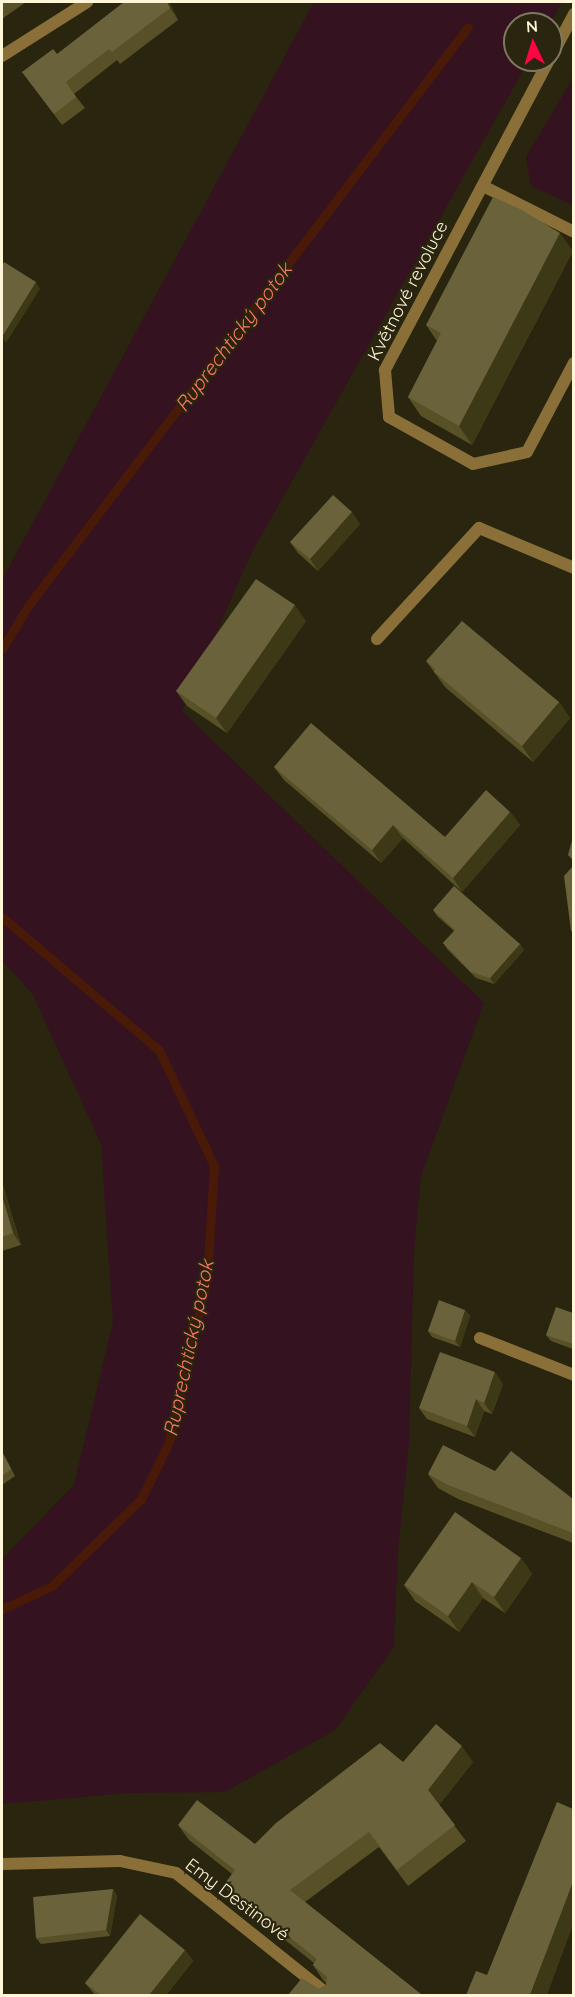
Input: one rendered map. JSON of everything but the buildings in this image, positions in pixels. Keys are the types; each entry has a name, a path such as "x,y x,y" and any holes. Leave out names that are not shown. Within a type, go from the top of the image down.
{"street":[{"path":"2,56 87,2"},
{"name":"Květnové revoluce","path":"563,33 573,14"},
{"name":"Květnové revoluce","path":"543,72 385,370 389,417 473,464 527,452 573,363"},
{"path":"483,186 573,232"},
{"path":"376,639 479,528 573,568"},
{"path":"480,1338 573,1375"},
{"name":"Emy Destinové","path":"2,1864 120,1861 176,1873 330,1995"}],"shaded area":[{"path":"314,2 562,2 557,12 503,12 503,72 522,72 251,554 182,711 484,1003 421,1176 414,1251 409,1443 398,1551 394,1647 335,1730 225,1792 129,1793 2,1804 2,1559 74,1485 113,1322 101,1144 32,993 2,961 2,580"},
{"path":"573,78 573,205 531,186 526,157"}],"waterway":[{"name":"Ruprechtický potok","path":"2,649 28,606 468,27"},
{"name":"Ruprechtický potok","path":"2,917 159,1050 214,1166 207,1277 169,1442 141,1499 52,1586 2,1609"}]}
